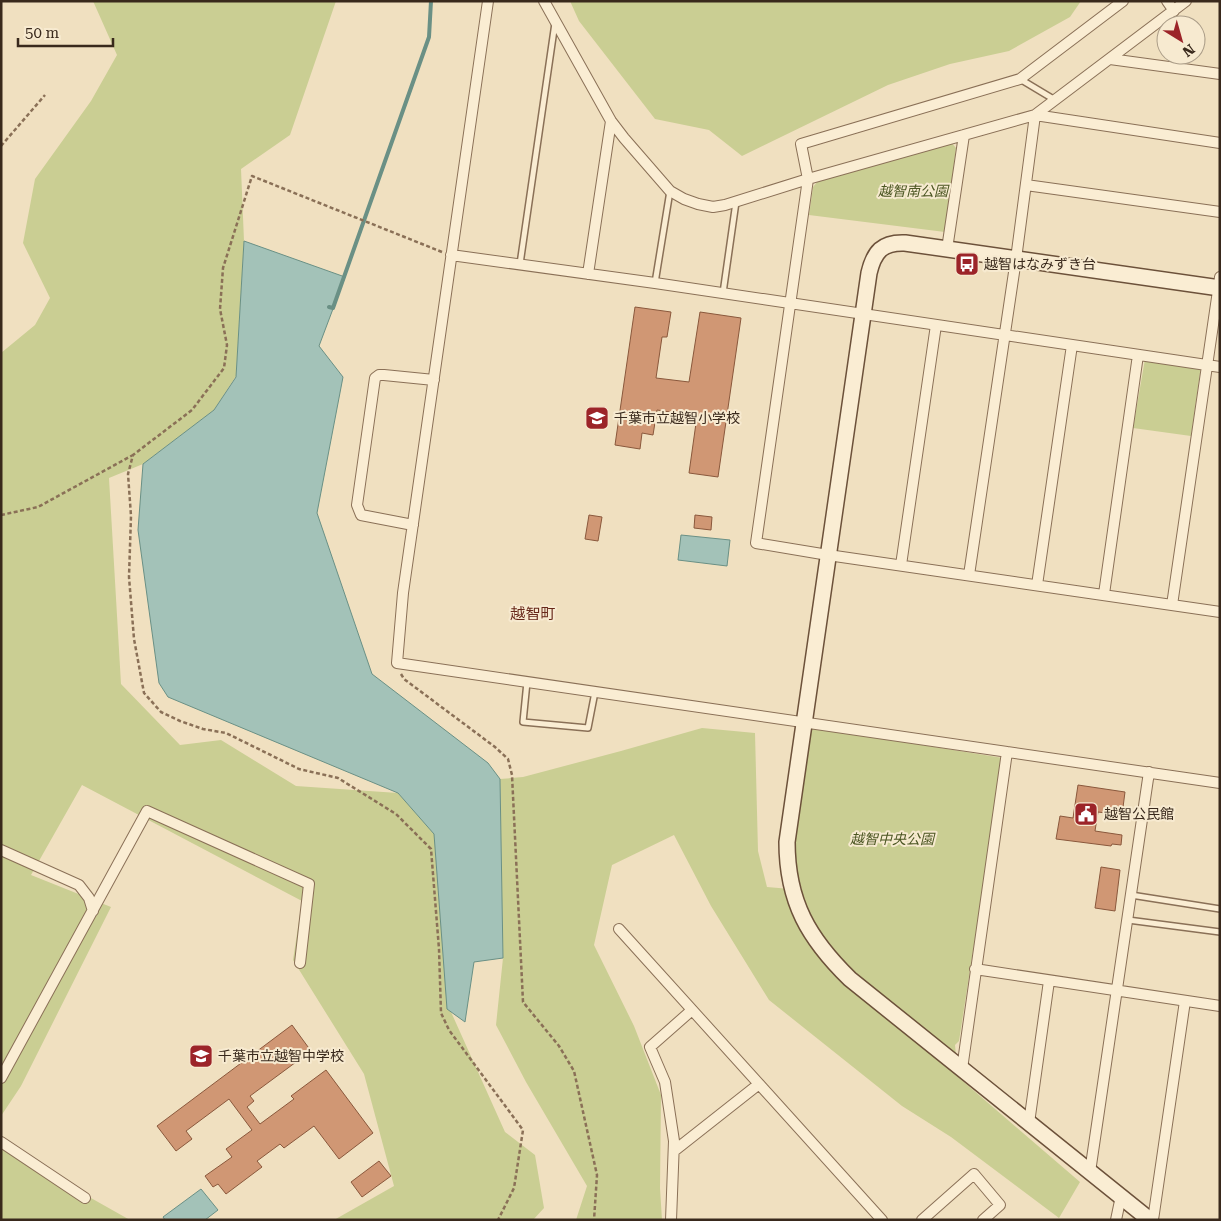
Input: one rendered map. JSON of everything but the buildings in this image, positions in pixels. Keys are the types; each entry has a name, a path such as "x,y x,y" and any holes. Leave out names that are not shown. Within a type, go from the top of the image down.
{"street":[{"path":"488,1 403,593 397,664 1220,783"},
{"path":"544,1 611,120 624,138 670,192 684,199 713,206 725,205 808,179 1035,115 1186,1"},
{"path":"1123,1 1020,79 801,144 808,179 756,543 1220,612"},
{"path":"1167,1 1174,11"},
{"path":"1110,59 1220,74"},
{"path":"1035,115 1220,143"},
{"path":"969,575 1016,259 1035,115"},
{"path":"588,274 611,120"},
{"path":"947,249 964,135"},
{"path":"1026,185 1220,212"},
{"path":"1172,605 1219,284 894,243 885,246 876,253 869,273 787,842 787,860 794,892 804,921 818,944 850,979 1151,1220 1185,1001"},
{"path":"451,255 1220,366"},
{"path":"901,565 936,325"},
{"path":"1037,585 1072,345"},
{"path":"1104,594 1138,355"},
{"path":"413,525 361,515 357,505 375,378 379,375 384,375 434,380"},
{"path":"962,1069 1007,752"},
{"path":"1090,1172 1149,772"},
{"path":"1,1078 147,811 309,884 300,963"},
{"path":"1,850 79,885 89,898 93,911"},
{"path":"619,929 882,1220"},
{"path":"975,969 1220,1006"},
{"path":"1029,1123 1049,981"},
{"path":"671,1220 674,1151 665,1082 650,1047 692,1010"},
{"path":"674,1151 759,1084"},
{"path":"1,1142 85,1198"},
{"path":"922,1220 974,1174 1000,1205 984,1220"},
{"path":"1116,1220 1121,1196"}],"lane":[{"path":"520,265 555,21"},
{"path":"1020,79 1055,100"},
{"path":"655,283 670,192"},
{"path":"723,293 736,201"},
{"path":"527,682 523,722 588,728 595,692"},
{"path":"1130,895 1220,909"},
{"path":"1127,920 1220,932"}],"path":[{"path":"1,146 45,95"},
{"path":"1,516 38,507 133,455 192,410 224,368 227,345 220,309 223,268 252,176 451,255"},
{"path":"133,455 128,474 131,516 130,577 134,639 144,692 161,712 180,721 202,729 226,733 299,769 338,778 396,814 431,849 439,949 441,1013 449,1030 523,1130 514,1188 498,1220"},
{"path":"397,664 404,679 508,759 512,775 524,1002 559,1046 574,1071 597,1175 594,1220"}],"green space":[{"path":"93,1 336,1 290,135 241,169 244,241 236,376 214,410 143,464 109,478 121,684 180,745 221,740 296,786 398,793 434,834 447,1003 505,1132 535,1155 544,1208 533,1220 334,1220 394,1186 364,1074 293,960 302,901 82,785 31,875 111,907 21,1086 1,1116 1,353 35,325 50,298 23,243 35,179 91,101 117,55"},
{"path":"570,1 1081,1 1070,17 1009,51 950,64 888,85 742,156 709,130 655,119 579,21"},
{"name":"越智南公園","path":"951,142 956,148 945,232 809,215 813,187 818,181"},
{"path":"1145,359 1201,366 1191,436 1133,428"},
{"name":"越智中央公園","path":"810,727 1003,758 959,1041 955,1045 958,1077 1080,1182 1059,1218 951,1137 902,1106 769,1000 711,906 674,835 612,865 594,945 634,1026 661,1095 660,1188 662,1220 576,1220 587,1186 526,1082 496,1025 503,958 500,779 523,777 702,728 755,733 758,851 767,887 802,890 798,877 794,840"},
{"path":"1,1137 27,1162 130,1220 1,1220"}],"water":[{"path":"244,241 345,277 319,346 343,377 317,513 372,674 488,763 500,779 503,958 474,962 465,1022 447,1009 434,834 398,793 168,697 159,683 138,530 143,464 214,410 236,377"},
{"path":"681,535 730,540 727,566 678,560"},
{"path":"201,1189 218,1210 205,1220 165,1220 163,1217"}],"waterway":[{"path":"329,307 333,308 429,37 431,1"}],"place":[{"name":"越智はなみずき台","path":"967,264"},
{"name":"千葉市立越智小学校","path":"597,418"},
{"name":"越智公民館","path":"1086,814"},
{"name":"千葉市立越智中学校","path":"201,1056"}],"district":[{"name":"越智町","path":"533,614"}]}
